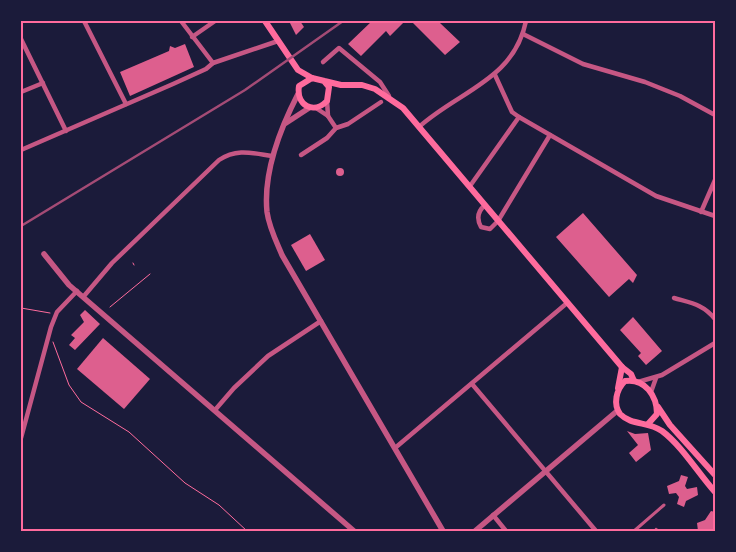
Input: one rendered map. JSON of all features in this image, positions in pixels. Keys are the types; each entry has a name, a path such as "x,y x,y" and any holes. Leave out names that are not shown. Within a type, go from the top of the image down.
{"main road":[{"path":"265,21 297,69 301,83 298,94 302,104 313,108 328,99 341,85"},
{"path":"297,69 312,78 324,81 341,85 362,85 389,96 403,108 622,368 631,374 636,382 651,392 656,404 670,425 715,475"},
{"path":"301,83 312,78"},
{"path":"324,81 329,87 328,99"},
{"path":"622,368 617,411 625,419 633,423 648,424 669,438 715,492"},
{"path":"618,391 625,382 636,382"},
{"path":"648,424 657,414 656,404"}],"street":[{"path":"84,21 126,104"},
{"path":"181,21 213,63"},
{"path":"192,37 215,21"},
{"path":"419,127 455,100 495,75 509,60 523,34 526,21"},
{"path":"523,34 583,64 646,82 680,96 715,115"},
{"path":"21,39 66,131"},
{"path":"21,150 206,69 213,63 278,40"},
{"path":"323,62 340,48 380,82 389,96"},
{"path":"495,75 511,110 519,117 656,196 715,216"},
{"path":"21,92 43,83"},
{"path":"298,94 272,156 266,194 271,231 282,255 443,531"},
{"path":"328,99 328,116"},
{"path":"301,155 327,138 336,128 348,124 381,102"},
{"path":"284,125 313,108 328,116 336,128"},
{"path":"470,186 519,117"},
{"path":"485,204 478,213 478,222 481,227 490,229 498,221 550,134"},
{"path":"84,296 112,264 219,160 229,154 245,151 272,156"},
{"path":"701,212 715,180"},
{"path":"44,254 58,275 354,531"},
{"path":"21,438 44,346 57,312 77,291"},
{"path":"674,298 696,303 715,319"},
{"path":"395,448 567,303"},
{"path":"215,410 234,388 268,356 320,321"},
{"path":"636,382 656,378 715,343"},
{"path":"651,392 656,378"},
{"path":"472,384 596,531"},
{"path":"474,531 617,411"},
{"path":"634,531 664,506"},
{"path":"493,515 506,531"}],"path":[{"path":"110,307 150,274"},
{"path":"21,308 49,313 57,312"},
{"path":"56,351 69,385 80,402 129,432 185,483 225,509 246,531"}],"building":[{"path":"289,21 300,21 304,27 296,35"},
{"path":"372,21 405,21 390,36 386,31 361,56 348,44"},
{"path":"411,21 441,21 440,23 460,42 445,55"},
{"path":"185,44 194,67 130,96 120,72 169,51 170,46 175,48"},
{"path":"340,168 344,172 340,176 336,172"},
{"path":"583,213 637,275 633,283 629,279 609,297 556,237"},
{"path":"310,234 325,260 306,271 291,245"},
{"path":"85,310 100,324 75,350 69,345 75,338 71,335 84,322 80,315"},
{"path":"633,317 662,351 646,365 638,356 641,353 620,330"},
{"path":"103,338 150,379 124,409 77,369"},
{"path":"627,431 635,434 648,433 651,450 636,462 629,453 638,445"},
{"path":"681,475 688,477 685,486 687,489 697,487 698,495 686,501 684,507 677,504 679,497 676,493 669,494 667,486 679,481"},
{"path":"711,511 715,512 715,531 698,531 697,523 705,520"}],"railway":[{"path":"21,226 245,90 343,21"}]}
